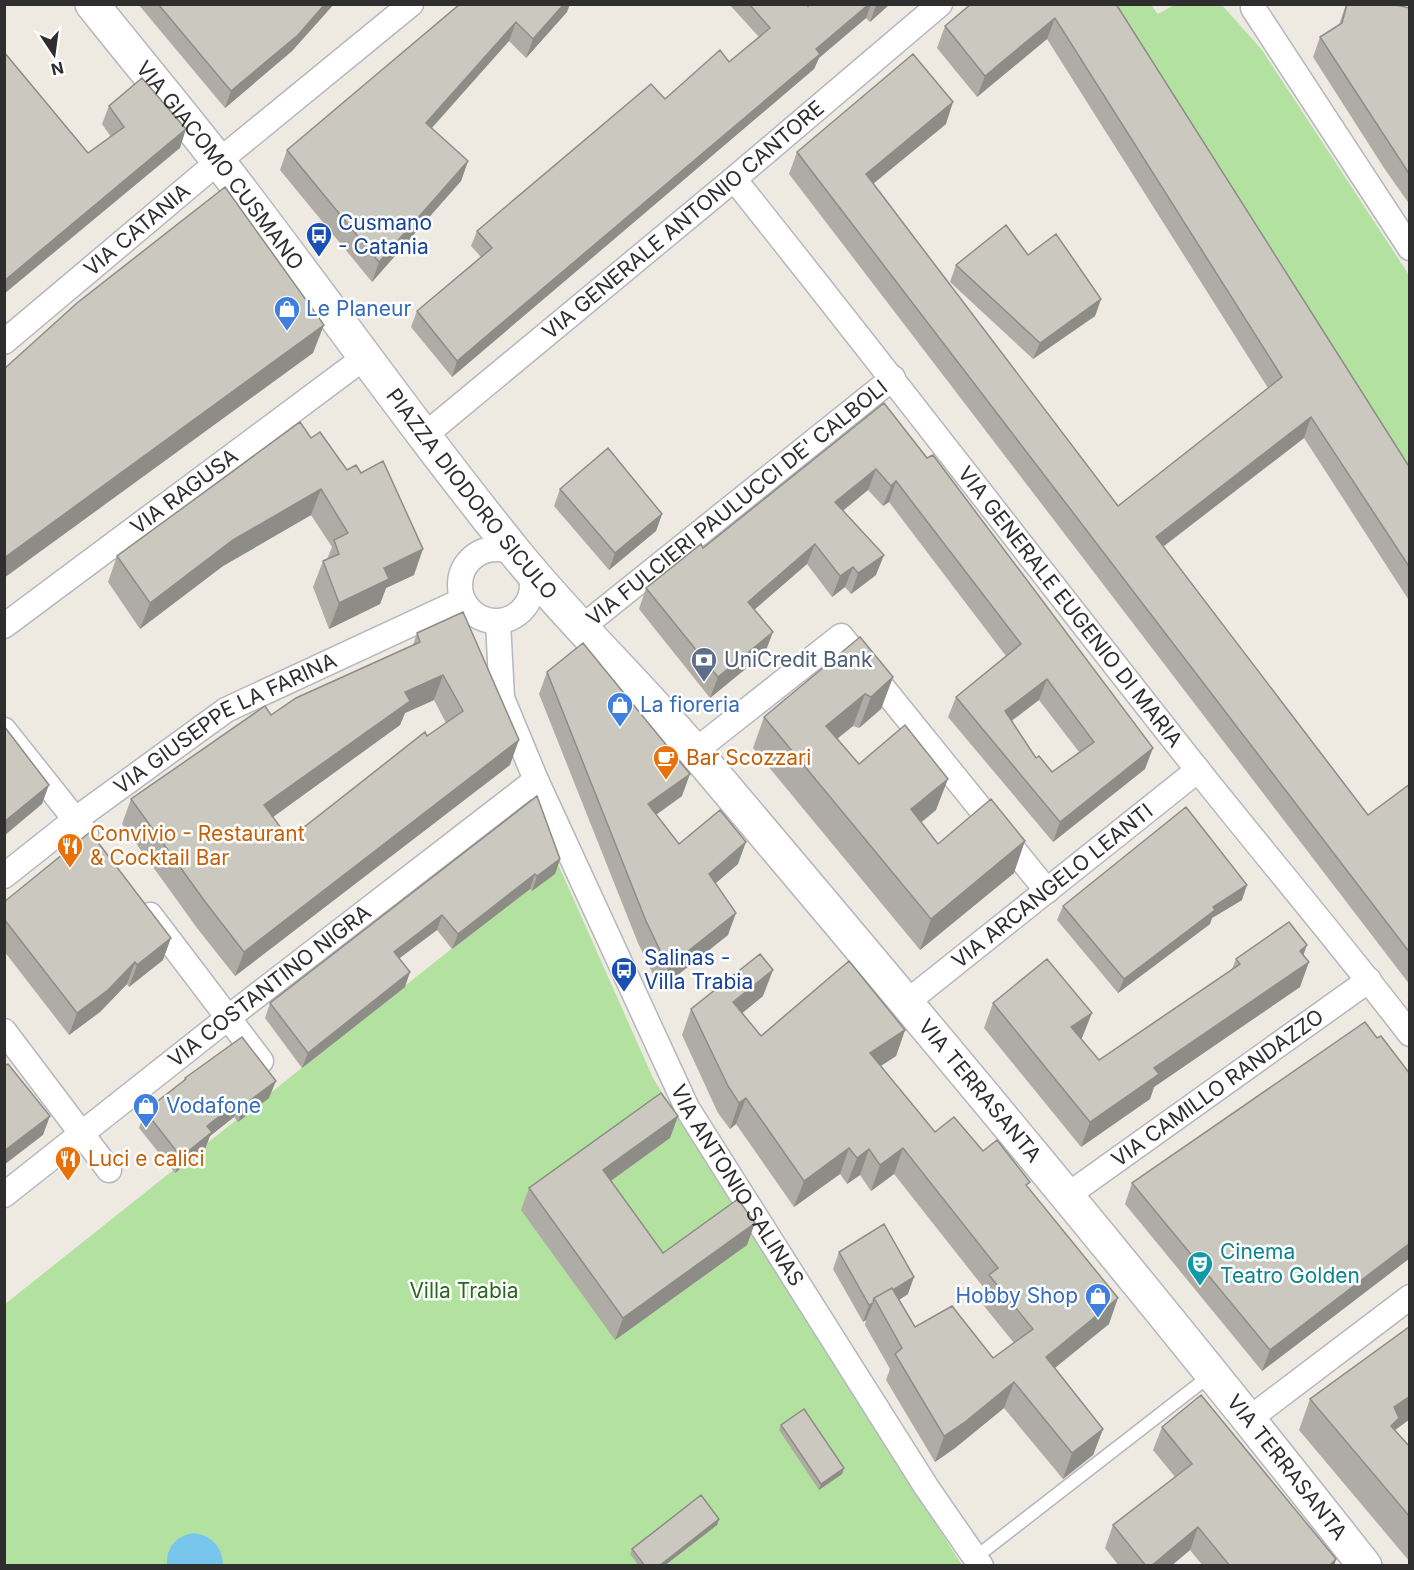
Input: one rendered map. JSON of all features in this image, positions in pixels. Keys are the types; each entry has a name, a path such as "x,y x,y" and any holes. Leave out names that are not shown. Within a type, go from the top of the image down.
{"street":[{"name":"VIA GIACOMO CUSMANO","path":"92,4 219,161 364,357"},
{"name":"VIA CATANIA","path":"4,342 219,161 411,4"},
{"name":"VIA GENERALE ANTONIO CANTORE","path":"425,435 734,179 940,4"},
{"path":"1253,4 1253,8 1410,248"},
{"name":"VIA GENERALE EUGENIO DI MARIA","path":"734,179 893,378 1198,770 1369,980 1410,1034"},
{"name":"PIAZZA DIODORO SICULO","path":"364,357 520,559 581,628"},
{"name":"VIA RAGUSA","path":"4,626 364,357"},
{"name":"VIA FULCIERI PAULUCCI DE' CALBOLI","path":"581,628 893,378"},
{"path":"498,549 510,552 520,559 528,568 532,580 532,592 528,603 520,613 510,619 487,621 469,610 460,589 461,576 466,565 475,556 498,549"},
{"name":"VIA GIUSEPPE LA FARINA","path":"4,876 76,819 226,710 463,600"},
{"path":"498,621 502,698 536,780"},
{"name":"VIA TERRASANTA","path":"581,628 695,751 907,1002 1213,1373 1365,1566"},
{"path":"695,751 841,636 1047,891"},
{"path":"4,730 98,848"},
{"name":"VIA ARCANGELO LEANTI","path":"907,1002 1198,770"},
{"name":"VIA COSTANTINO NIGRA","path":"4,1195 536,780"},
{"name":"VIA ANTONIO SALINAS","path":"536,780 687,1108 927,1488 978,1562"},
{"path":"135,895 230,1017 261,1061"},
{"name":"VIA CAMILLO RANDAZZO","path":"1068,1195 1369,980"},
{"path":"4,1031 109,1170"},
{"path":"1249,1419 1410,1297"}],"lane":[{"path":"978,1562 1213,1373"}],"green space":[{"path":"1095,5 1151,5 1158,14 1174,5 1222,5 1262,50 1409,275 1409,502"},
{"name":"Villa Trabia","path":"558,864 653,1078 962,1565 5,1566 5,1304"}],"water":[{"path":"194,1533 201,1534 215,1543 221,1553 223,1565 167,1565 168,1553 173,1543"}],"building":[{"path":"158,4 325,4 298,35 231,91"},
{"path":"460,4 564,4 533,39 516,22 426,123 468,161 379,262 287,150"},
{"path":"749,4 807,4 808,6 809,4 869,4 816,49 820,54 457,361 417,311 492,248 477,231 651,84 665,99 720,50 729,62 770,28"},
{"path":"971,4 1116,4 1410,468 1410,568 1311,417 1156,537 1368,815 1410,784 1410,953 797,152 913,54 953,102 866,174 1118,506 1282,377 1055,18 985,76 945,26"},
{"path":"1347,4 1391,4 1410,8 1410,175 1320,37 1342,23"},
{"path":"4,52 88,153 124,127 109,106 142,78 186,129 4,281"},
{"path":"225,187 324,325 4,558 4,369 77,303"},
{"path":"1006,225 1028,255 1056,234 1101,299 1040,343 956,265"},
{"path":"884,403 927,458 933,455 1153,748 1060,822 956,697 1021,644 896,481 891,486 876,469 835,502 884,555 858,573 853,567 840,576 815,544 748,602 773,632 718,677 646,588 701,544 703,548","holes":["1047,679 1094,742 1052,772 1039,756 1036,758 1005,711"]},
{"path":"300,422 311,438 320,432 347,470 356,465 361,473 383,461 423,549 384,568 389,579 339,603 323,561 339,554 334,540 348,533 321,489 233,540 150,603 117,556"},
{"path":"608,448 662,514 615,553 560,489"},
{"path":"463,612 519,740 244,952 131,799 265,706 271,715 296,698 420,642 417,633","holes":["443,675 463,711 427,736 425,732 289,839 264,805 410,701 405,692"]},
{"path":"860,637 893,677 871,697 865,694 826,726 859,764 905,725 948,779 911,809 938,844 991,799 1025,841 931,919 764,717"},
{"path":"583,643 690,774 648,804 679,844 720,810 746,842 709,874 736,913 668,967 646,921 547,672"},
{"path":"4,726 49,785 4,822"},
{"path":"537,796 560,859 537,876 535,874 458,934 442,915 394,952 410,972 308,1053 270,1003"},
{"path":"1186,807 1247,885 1213,907 1215,910 1124,979 1063,906"},
{"path":"90,832 171,938 137,965 135,962 108,990 77,1013 4,919 4,902"},
{"path":"1289,922 1307,945 1300,951 1309,962 1154,1068 1159,1074 1090,1122 993,1003 1047,959 1092,1013 1071,1027 1099,1060 1240,964 1236,959"},
{"path":"760,954 773,970 733,1002 761,1036 849,961 905,1030 870,1053 935,1132 954,1117 983,1151 997,1140 1030,1182 1026,1185 1118,1298 1046,1357 1103,1429 1072,1453 1014,1382 944,1436 895,1354 902,1348 874,1298 892,1288 915,1327 952,1306 993,1358 1033,1329 989,1275 998,1268 903,1148 880,1165 869,1149 857,1158 849,1148 804,1181 746,1098 739,1103 728,1086 691,1009"},
{"path":"1365,1022 1377,1038 1381,1036 1410,1074 1410,1243 1270,1350 1132,1183"},
{"path":"242,1037 276,1081 244,1105 240,1100 207,1126 212,1132 181,1157 145,1111 185,1078"},
{"path":"8,1064 50,1116 4,1151 4,1066"},
{"path":"661,1093 678,1116 603,1170 663,1253 738,1199 755,1223 623,1318 529,1188"},
{"path":"884,1224 914,1277 874,1298 873,1303 869,1305 839,1252"},
{"path":"1409,1327 1410,1396 1394,1407 1399,1418 1391,1426 1410,1447 1410,1517 1310,1399"},
{"path":"1201,1395 1336,1559 1329,1566 1230,1566 1198,1527 1151,1566 1146,1566 1113,1525 1192,1464 1162,1427"},
{"path":"804,1409 844,1468 821,1484 781,1425"},
{"path":"701,1495 719,1519 659,1566 645,1566 632,1549"}],"place":[{"name":"Cusmano - Catania","path":"319,258"},
{"name":"Le Planeur","path":"287,332"},
{"name":"UniCredit Bank","path":"704,683"},
{"name":"La fioreria","path":"620,728"},
{"name":"Bar Scozzari","path":"666,781"},
{"name":"Convivio - Restaurant & Cocktail Bar","path":"70,869"},
{"name":"Salinas - Villa Trabia","path":"624,993"},
{"name":"Vodafone","path":"146,1129"},
{"name":"Luci e calici","path":"68,1182"},
{"name":"Cinema Teatro Golden","path":"1200,1287"},
{"name":"Hobby Shop","path":"1098,1319"}]}
